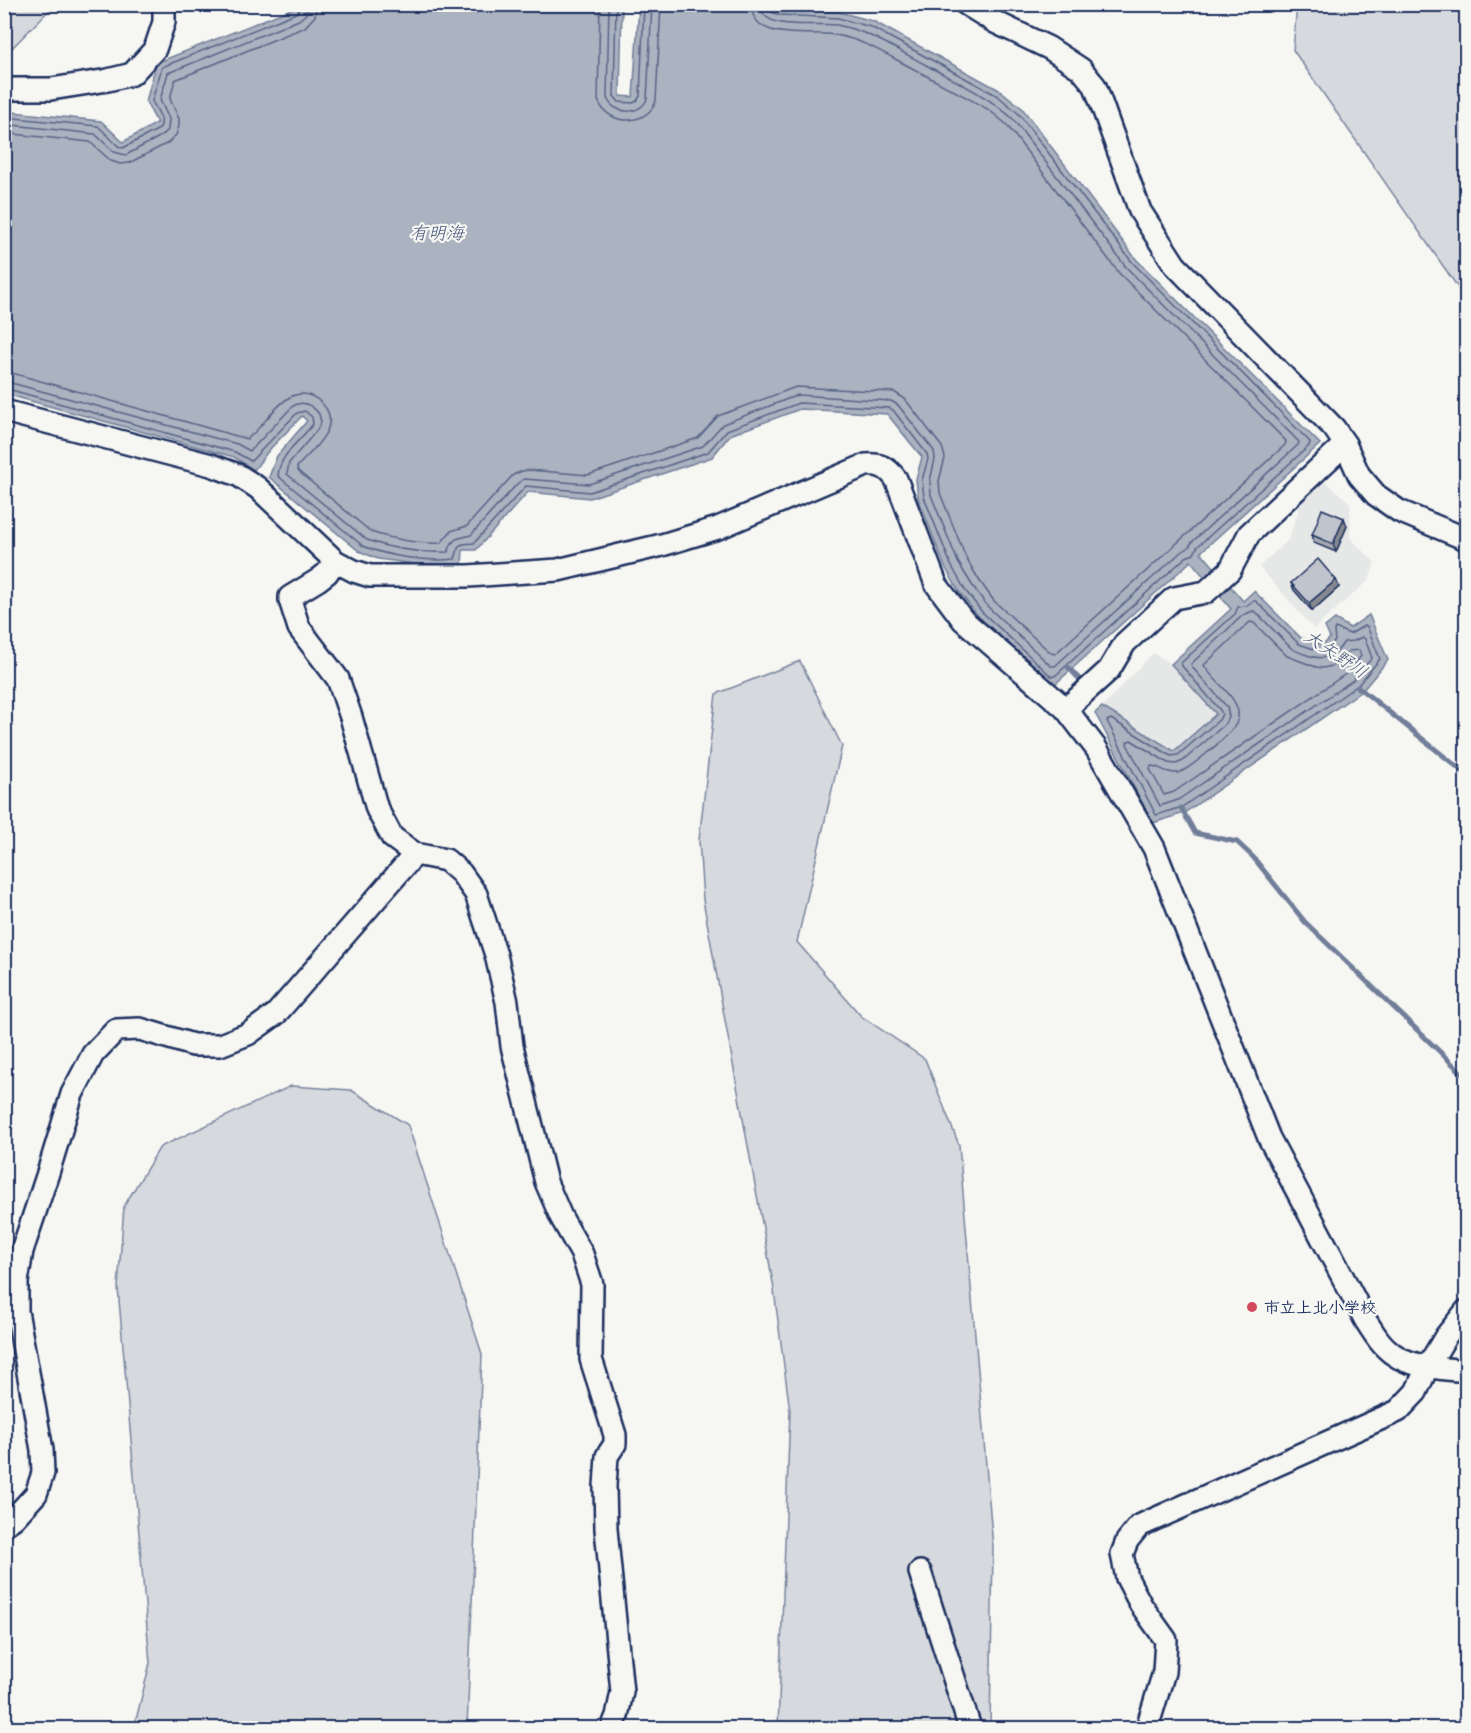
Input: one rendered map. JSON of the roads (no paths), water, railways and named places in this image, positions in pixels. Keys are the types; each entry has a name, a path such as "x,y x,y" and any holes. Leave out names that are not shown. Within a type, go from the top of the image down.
{"street":[{"path":"4,89 51,89 132,74 155,49 164,22 164,4"},
{"path":"966,4 995,22 1049,48 1081,69 1095,86 1140,211 1175,266 1334,428 1345,444 1359,475 1376,495 1399,511 1467,538"},
{"path":"4,411 211,465 238,475 258,489 335,561 370,576 468,576 558,570 662,545 718,528 866,465 882,466 889,470 896,479 936,584 963,620 1066,709 1096,748 1154,848 1269,1138 1366,1321 1386,1349 1404,1360 1467,1371"},
{"path":"1066,709 1109,670 1125,643 1174,598 1206,592 1230,570 1249,534 1345,444"},
{"path":"335,561 327,573 318,580 292,594 290,600 299,628 338,679 377,809 392,837 415,854 446,860 461,873 476,894 496,955 507,1002 512,1046 546,1182 561,1217 582,1254 592,1284 591,1359 615,1435 615,1444 607,1456 605,1497 622,1692 612,1728"},
{"path":"4,1525 14,1518 36,1494 43,1473 42,1450 17,1311 17,1282 22,1251 72,1094 93,1054 116,1030 140,1029 193,1045 220,1045 248,1034 276,1014 415,854"},
{"path":"1147,1728 1164,1672 1166,1640 1141,1605 1127,1578 1122,1554 1127,1541 1139,1526 1398,1411 1416,1392 1446,1336 1467,1311"},
{"path":"920,1572 970,1728"}],"water":[{"name":"有明海","path":"301,5 622,5 620,96 633,97 639,5 766,5 780,9 839,12 873,21 1001,91 1022,108 1136,259 1320,444 1201,552 1243,601 1254,591 1301,638 1323,645 1330,638 1325,627 1335,619 1350,628 1369,615 1388,660 1363,690 1184,813 1153,823 1095,713 1102,707 1174,751 1216,714 1171,664 1231,609 1191,561 1053,686 978,616 960,593 945,567 918,498 916,479 922,457 887,414 800,409 730,435 712,457 590,498 528,492 476,550 463,550 462,565 430,566 378,559 359,551 269,477 277,456 307,421 302,416 269,450 254,470 234,457 5,394 4,111 101,121 123,142 157,123 146,102 156,63"}],"waterway":[{"path":"1068,667 1084,684"},
{"name":"大矢野川","path":"1358,687 1466,774"},
{"path":"1181,808 1195,833 1237,842 1253,857 1305,922 1466,1077"}],"place":[{"name":"市立上北小学校","path":"1252,1307"}]}
